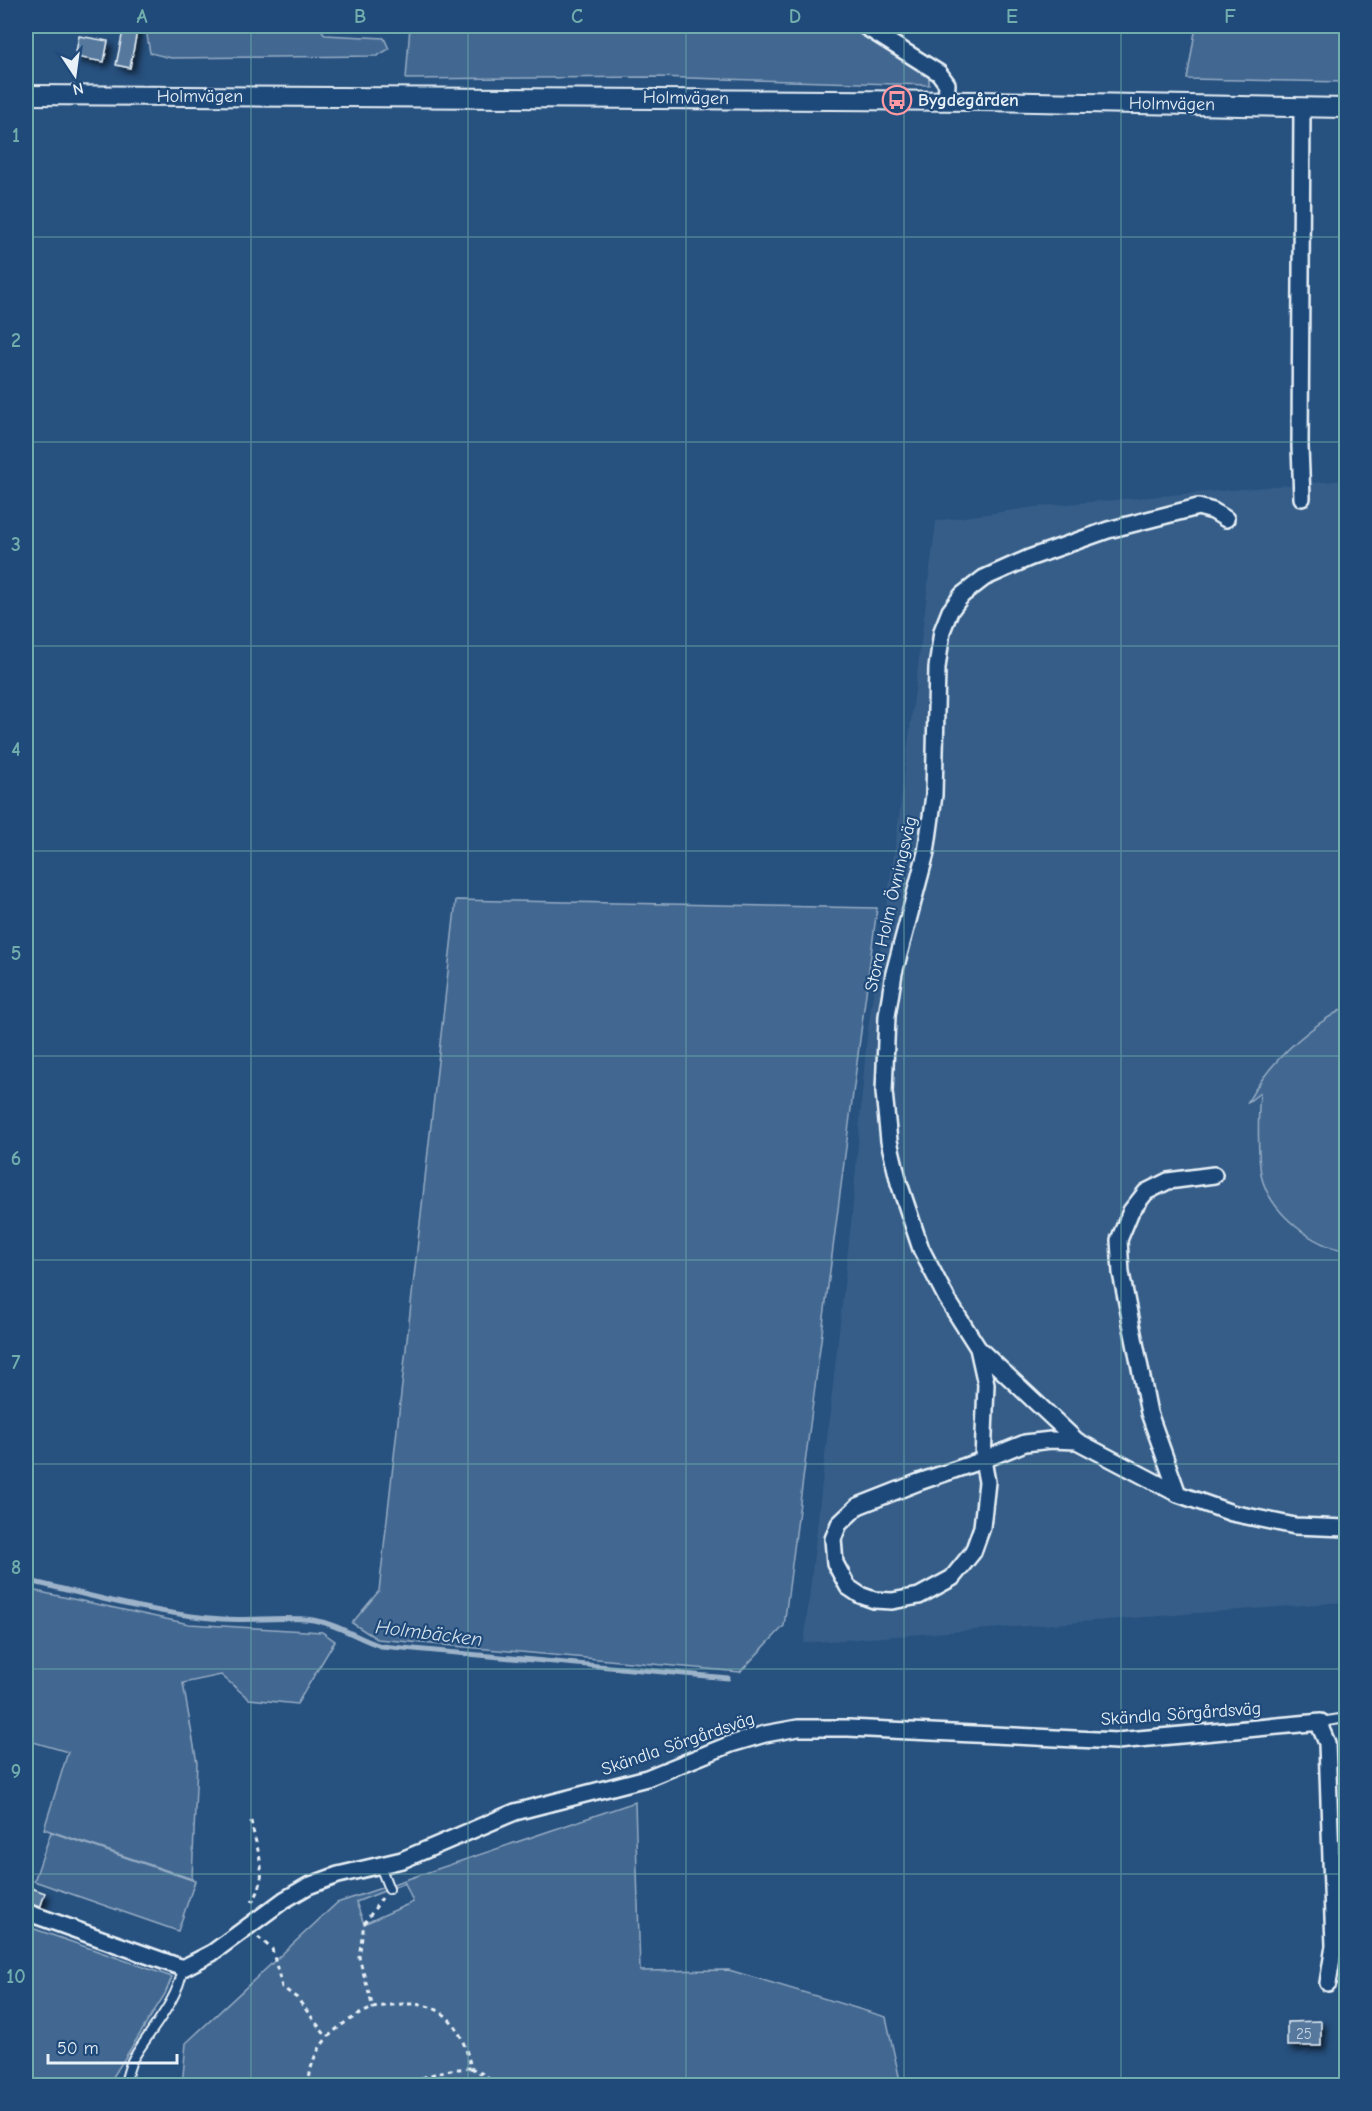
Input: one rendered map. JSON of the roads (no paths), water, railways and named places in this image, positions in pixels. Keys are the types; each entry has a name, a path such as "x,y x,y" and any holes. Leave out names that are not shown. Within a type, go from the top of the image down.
{"street":[{"path":"864,26 939,73 947,84 946,101"},
{"name":"Holmvägen","path":"26,95 946,101 1347,108"},
{"path":"1302,107 1302,498"},
{"name":"Stora Holm Övningsväg","path":"1226,519 1213,511 1198,507 1155,516 1068,544 984,578 962,595 945,621 937,668 930,824 926,853 894,973 886,1016 884,1092 894,1160 921,1249 938,1284 978,1348 1077,1441 1178,1494 1232,1513 1270,1522 1295,1527 1347,1528"},
{"path":"1178,1494 1149,1413 1121,1273 1119,1240 1131,1211 1146,1192 1168,1181 1214,1175"},
{"name":"Stora Holm Övningsväg","path":"978,1348 986,1384 983,1460 987,1482 980,1534 973,1552 952,1578 919,1596 892,1601 866,1598 848,1587 839,1573 833,1554 836,1530 845,1516 868,1502 983,1460 1025,1443 1051,1440 1077,1441"},
{"path":"1321,1722 1321,1729 1327,1743 1334,1946 1328,1983"},
{"name":"Skändla Sörgårdsväg","path":"183,1968 212,1953 247,1926 308,1886 338,1875 380,1866 423,1852 515,1812 647,1778 740,1741 785,1730 848,1728 1117,1741 1321,1722"},
{"path":"26,1912 183,1968"}],"lane":[{"name":"Skändla Sörgårdsväg","path":"1321,1722 1347,1718"},
{"path":"380,1866 389,1889"},
{"path":"124,2085 132,2061 161,2019 177,1988 183,1968"}],"waterway":[{"name":"Holmbäcken","path":"26,1580 124,1604 198,1617 313,1620 381,1646 728,1678"}],"place":[{"name":"Bygdegården","path":"897,100"}]}
